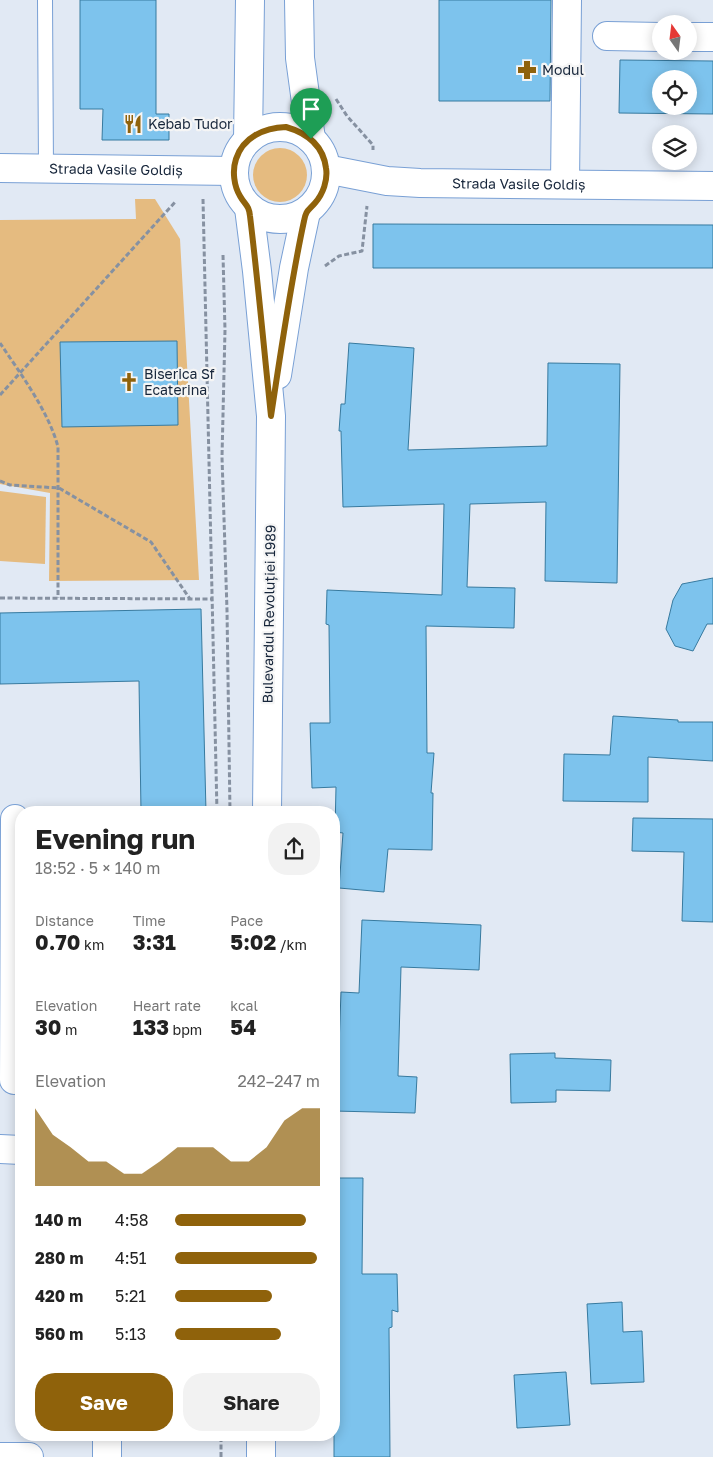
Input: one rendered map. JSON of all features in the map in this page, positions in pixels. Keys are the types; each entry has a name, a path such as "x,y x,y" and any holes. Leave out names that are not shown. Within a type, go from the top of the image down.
{"main road":[{"path":"248,140 250,0"},
{"path":"300,0 300,58 311,139"},
{"path":"565,184 567,0"},
{"path":"607,36 652,37"},
{"path":"698,37 713,37"},
{"path":"286,127 300,131 311,139 321,153 326,169 326,182 322,193 315,203 306,212 292,218 277,219 262,216 249,208 237,191 234,171 240,149 248,140 259,132 272,128 286,127"},
{"name":"Strada Vasile Goldiș","path":"0,168 234,171"},
{"name":"Strada Vasile Goldiș","path":"326,169 387,181 713,186"},
{"name":"Bulevardul Revoluției 1989","path":"249,208 271,416 267,806"},
{"name":"Bulevardul Revoluției 1989","path":"271,416 294,268 306,212"},
{"path":"12,819 14,1080"},
{"path":"0,1149 15,1150"},
{"path":"107,1441 107,1457"},
{"path":"261,1441 261,1457"},
{"path":"0,1456 29,1457"}],"lane":[{"path":"45,0 46,169"}],"path":[{"path":"335,96 347,116 373,145 372,155"},
{"path":"0,395 203,171"},
{"path":"203,171 217,806"},
{"path":"323,268 340,256 362,252 367,203"},
{"path":"223,246 225,330 222,457 228,620 230,806"},
{"path":"0,343 20,373 54,432 58,447 58,598"},
{"path":"0,480 10,485 59,488 151,542 190,599"},
{"path":"0,598 212,600"},
{"path":"221,1441 221,1457"}],"shaded area":[{"path":"280,148 290,150 299,156 305,165 307,175 305,185 299,194 290,200 280,202 270,200 261,194 255,185 253,175 255,165 261,156 270,150"},
{"path":"135,199 155,199 180,239 199,580 49,581 50,493 0,484 0,220 136,219"},
{"path":"0,491 46,497 45,564 0,561"}],"building":[{"path":"80,0 156,0 156,114 169,114 169,140 102,140 103,109 80,109"},
{"path":"439,0 551,0 550,101 439,101"},
{"path":"620,60 713,61 713,114 697,114 697,70 652,70 652,113 619,113"},
{"path":"373,224 713,225 713,268 373,268"},
{"path":"177,341 178,425 62,427 60,342"},
{"path":"349,343 414,348 408,450 547,446 548,363 620,364 617,583 545,581 546,502 470,504 467,587 515,588 514,628 426,626 427,753 434,753 431,793 433,793 432,850 388,849 384,892 340,888 343,833 340,833 340,806 336,806 336,787 312,788 310,723 330,723 329,625 326,624 327,590 442,595 444,504 343,507 341,431 339,431 341,404 345,404"},
{"path":"713,578 713,624 707,624 693,651 675,646 666,629 673,600 682,584"},
{"path":"201,609 206,806 141,806 139,681 0,684 0,613"},
{"path":"613,716 678,720 678,722 713,722 713,761 648,757 648,802 563,801 564,754 610,755"},
{"path":"633,818 713,819 713,922 682,921 684,852 632,851"},
{"path":"362,920 481,925 479,970 401,967 398,1076 417,1077 415,1113 340,1111 341,992 359,993"},
{"path":"555,1053 555,1058 611,1060 610,1091 556,1090 556,1102 511,1103 510,1054"},
{"path":"340,1178 363,1178 362,1274 397,1274 398,1312 392,1310 392,1327 389,1328 390,1457 334,1457 334,1441 340,1441"},
{"path":"622,1302 623,1332 642,1331 644,1382 591,1384 587,1304"},
{"path":"566,1372 570,1425 517,1428 514,1375"}],"place":[{"name":"Modul","path":"527,70"},
{"name":"Kebab Tudor","path":"133,124"},
{"name":"Biserica Sf Ecaterina","path":"129,382"}],"route":[{"path":"286,127 300,131 311,139 324,158 326,182 322,193 306,212 294,268 271,416 249,208 240,197 235,185 234,171 240,149 259,132 272,128 286,127"}]}
